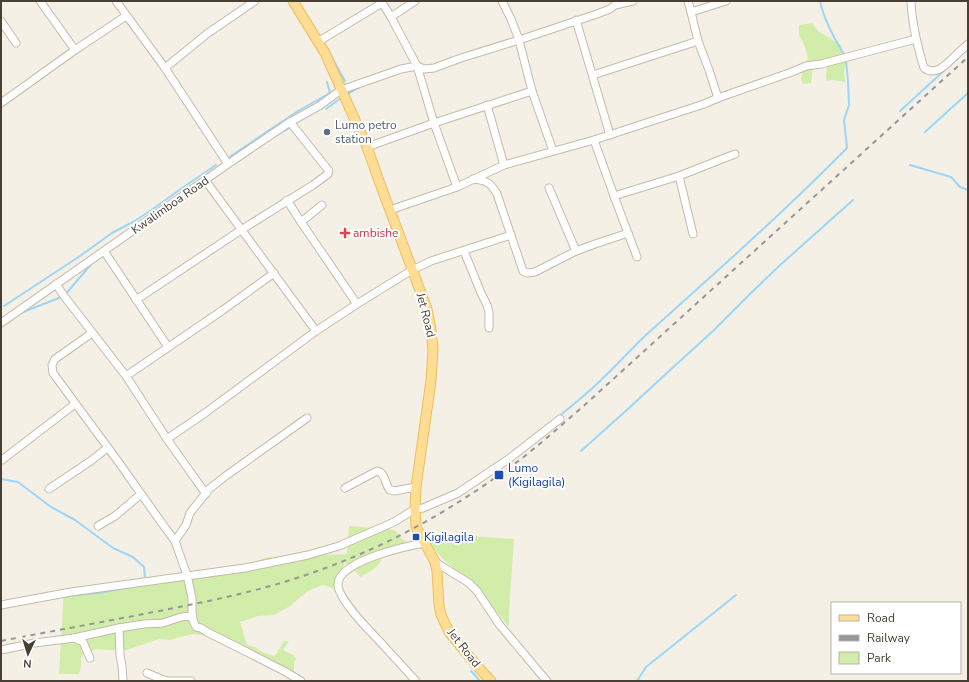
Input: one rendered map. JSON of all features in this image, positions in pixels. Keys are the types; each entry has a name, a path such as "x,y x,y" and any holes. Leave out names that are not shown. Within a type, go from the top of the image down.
{"main road":[{"name":"Jet Road","path":"293,1 325,53 367,147 427,309 433,349 431,381 416,487 416,527 437,571 439,605 441,615 449,632 491,681"}],"street":[{"path":"40,1 75,50"},
{"path":"116,1 165,68 228,164"},
{"path":"165,68 208,33 255,1"},
{"path":"391,16 415,1"},
{"path":"502,1 511,18 519,40 532,91 553,151"},
{"name":"Kwalimboa Road","path":"2,321 228,164 290,122 319,106 341,90 401,69 417,66 424,69 434,68 597,14 610,9 616,3 633,1"},
{"path":"688,1 698,41 718,98"},
{"path":"691,12 726,1"},
{"path":"911,1 911,13 916,39 924,68 928,71 940,69 968,44"},
{"path":"319,44 321,40 381,2 391,16 417,66 434,123 457,187"},
{"path":"1,102 126,16"},
{"path":"576,20 610,135"},
{"path":"2,24 16,43"},
{"path":"390,210 457,187 504,165 610,135 704,104 806,66 822,64 916,39"},
{"path":"593,75 698,41"},
{"path":"367,147 487,105 532,91"},
{"path":"487,105 504,165"},
{"path":"136,300 287,200 313,185 329,173 329,171 290,122"},
{"path":"594,140 637,257"},
{"path":"614,196 679,176 735,154"},
{"path":"679,176 693,234"},
{"path":"473,179 482,180 489,183 497,194 523,271 526,273 535,272 576,251 628,233"},
{"path":"205,180 316,331"},
{"path":"549,188 576,251"},
{"path":"287,200 300,222 357,304"},
{"path":"300,222 322,205"},
{"path":"167,439 205,413 316,331 412,270 431,261 511,235"},
{"path":"104,251 168,347"},
{"path":"464,251 487,305 489,312 488,328"},
{"path":"126,376 223,310 274,273"},
{"path":"56,284 126,376 167,439 206,494"},
{"path":"92,333 55,359 52,365 53,373 175,541 192,598 192,618 196,627 201,628 301,681"},
{"path":"2,460 75,404"},
{"path":"175,541 186,525 190,513 209,489 307,418"},
{"path":"1,605 71,592 245,568 339,546 394,522 415,509 424,508 458,493 510,458 560,419"},
{"path":"49,489 107,448"},
{"path":"345,488 377,472 382,474 390,490 394,491 416,487"},
{"path":"98,526 115,516 141,494"},
{"path":"416,681 356,616 342,595 338,584 346,570 355,564 380,553 424,543"},
{"path":"434,562 469,583 499,624 547,681"},
{"path":"1,650 35,643 74,638 119,628 163,623 181,617 193,616"},
{"path":"119,628 122,681"},
{"path":"74,638 83,642 90,658"},
{"path":"147,673 168,681 191,681"}],"green space":[{"path":"812,23 818,31 841,45 847,63 844,71 845,82 832,80 827,81 827,65 813,66 811,83 803,84 801,79 804,65 808,58 805,47 799,35 799,25"},
{"path":"349,526 396,531 401,538 408,543 407,548 394,555 382,556 380,563 377,566 361,577 355,571 345,577 346,557 338,588 335,590 323,585 308,591 290,606 274,615 258,616 240,622 247,645 255,647 262,652 275,656 284,641 289,641 283,650 296,658 294,662 294,673 264,657 209,636 192,634 170,640 159,639 124,651 95,649 81,656 81,667 79,674 59,674 64,589 230,567 254,562 268,557 347,554"},
{"path":"426,533 514,539 509,627 491,605 434,549"}],"waterway":[{"path":"820,1 830,30 845,56"},
{"path":"330,54 345,81"},
{"path":"900,111 958,58"},
{"path":"558,417 597,384 647,334 774,219 847,148 844,120 849,105 846,60"},
{"path":"228,158 298,111 330,93 327,82"},
{"path":"347,94 360,87"},
{"path":"925,132 968,93"},
{"path":"326,109 341,98"},
{"path":"274,137 291,127"},
{"path":"4,306 112,233 153,209 216,165"},
{"path":"910,165 951,177 960,187 968,190"},
{"path":"581,451 713,331 778,267 853,200"},
{"path":"18,314 64,296 93,262"},
{"path":"1,479 18,482 51,507 75,520 113,548 133,557 144,567 145,579"},
{"path":"67,596 98,593 136,586"},
{"path":"637,681 646,667 736,595"},
{"path":"471,671 480,681"}],"railway":[{"path":"1,641 196,604 300,577 347,560 400,536 450,507 498,476 555,431 968,57"}],"place":[{"name":"Lumo petro station","path":"327,132"},
{"name":"ambishe","path":"345,233"},
{"name":"Lumo (Kigilagila)","path":"499,475"},
{"name":"Kigilagila","path":"416,537"}]}
